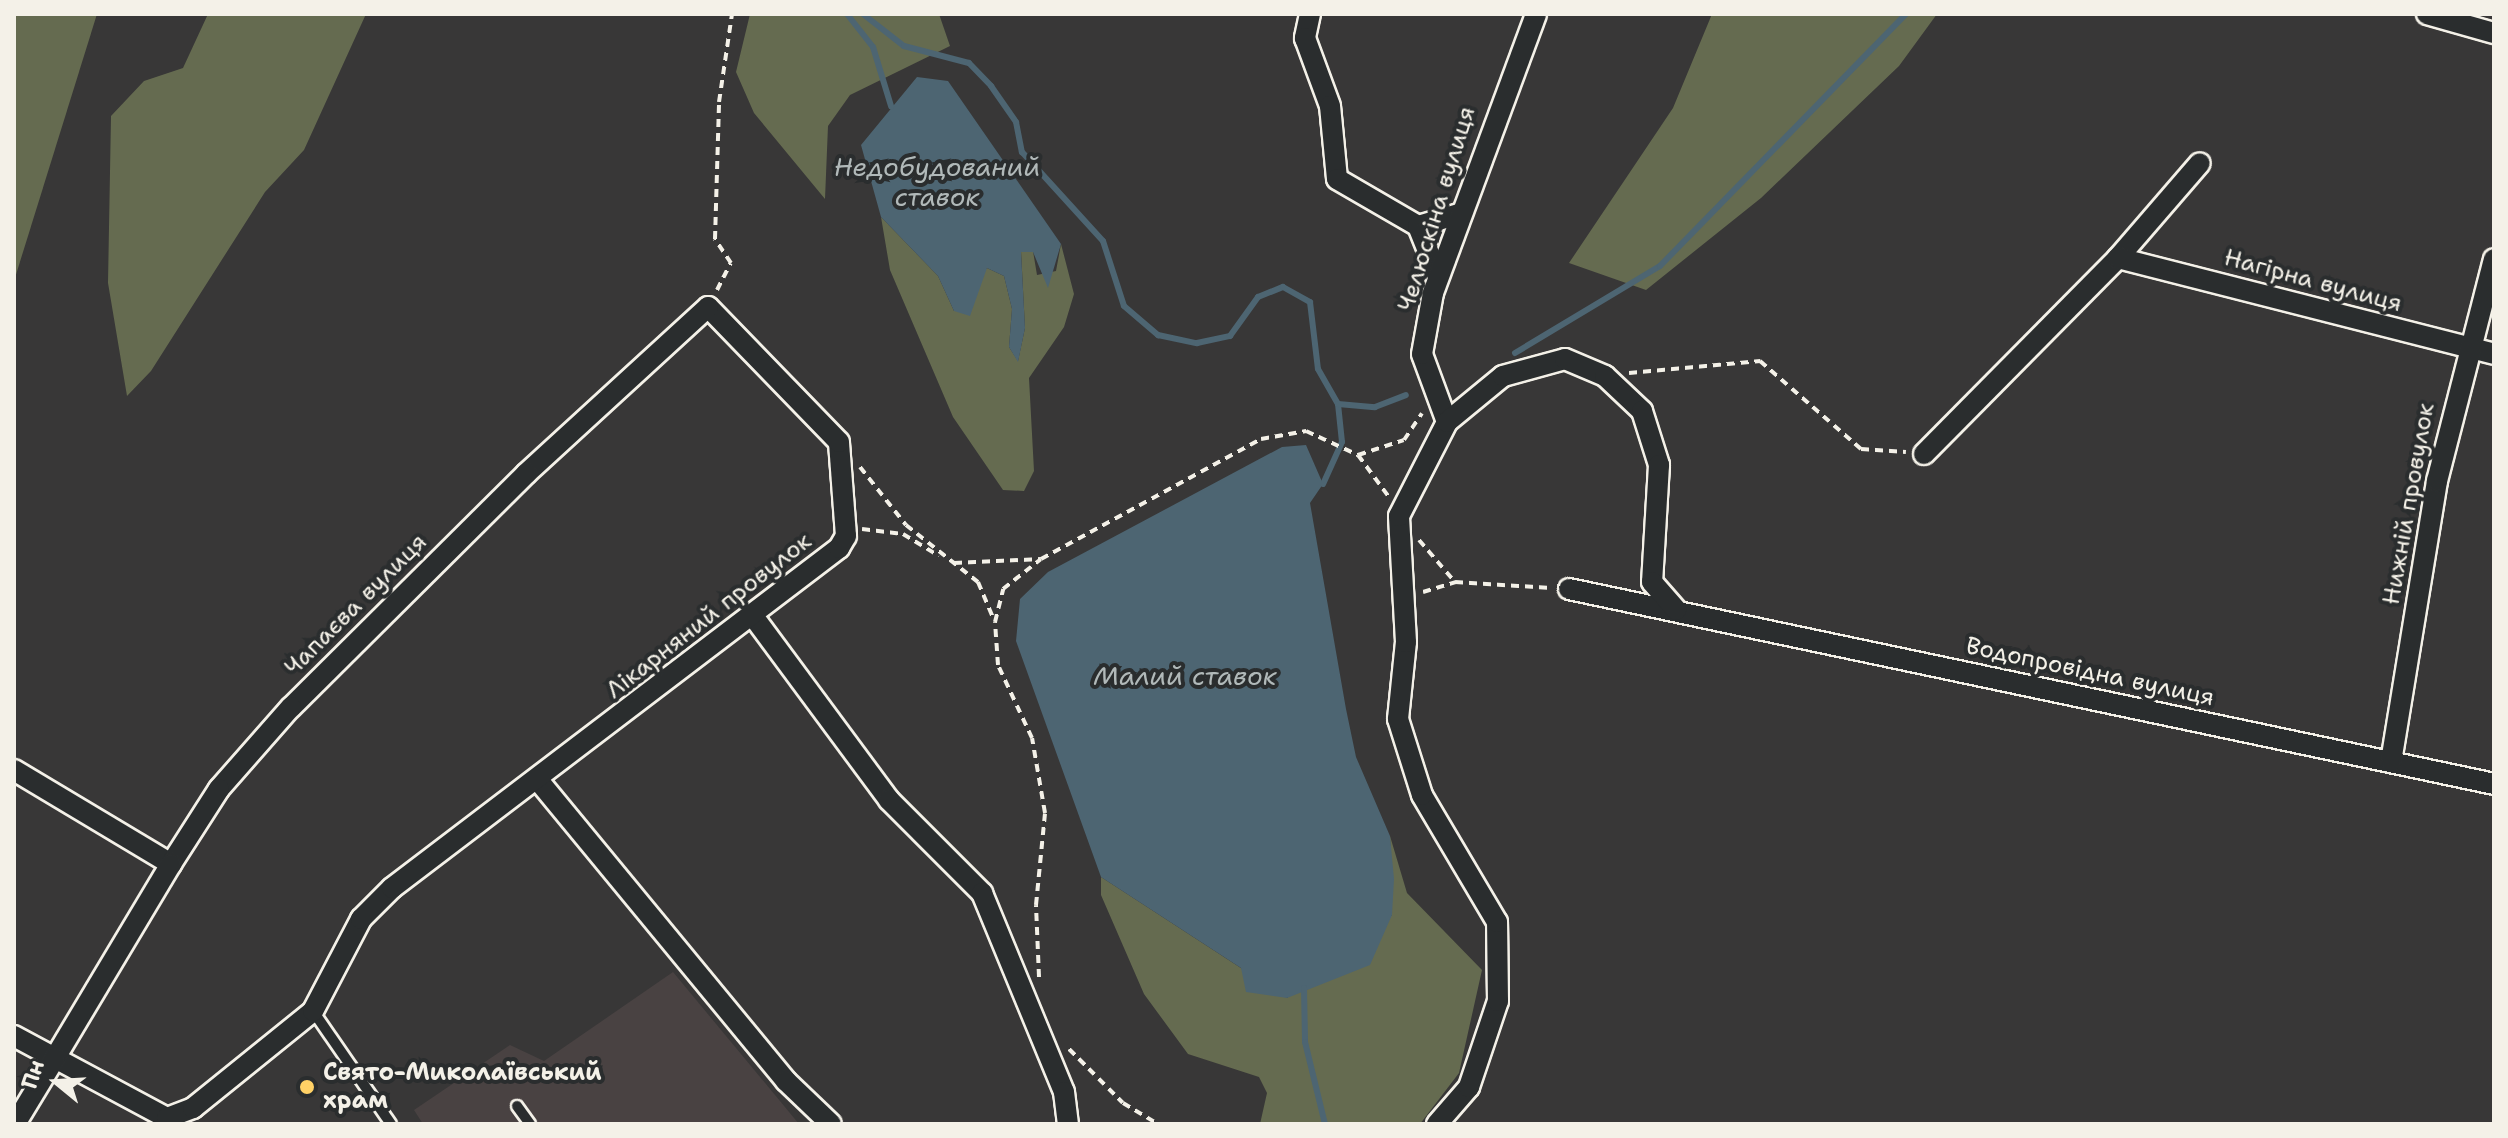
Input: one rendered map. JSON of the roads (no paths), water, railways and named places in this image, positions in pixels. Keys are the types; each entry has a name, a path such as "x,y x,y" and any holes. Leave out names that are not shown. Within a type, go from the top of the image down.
{"street":[{"path":"1310,14 1305,38 1330,106 1337,179 1418,226 1438,276"},
{"name":"Челюскіна вулиця","path":"1447,422 1422,354 1438,276 1536,14"},
{"path":"2427,14 2494,33"},
{"path":"1924,454 2118,258 2200,163"},
{"path":"1418,226 1459,214"},
{"name":"Нагірна вулиця","path":"2118,258 2494,354"},
{"name":"Нижній провулок","path":"2391,762 2466,348 2480,324 2494,259"},
{"name":"Чапаєва вулиця","path":"15,1124 219,789 291,707 708,307 839,442"},
{"path":"1437,1124 1469,1087 1498,1001 1497,922 1422,795 1398,719 1406,642 1399,516 1447,422 1503,376 1565,359 1605,376 1642,411 1659,465 1652,582 1676,610"},
{"name":"Лікарняний провулок","path":"55,1058 167,1118 193,1108 313,1011 361,919 753,616 846,536 839,442"},
{"name":"Водопровідна вулиця","path":"1569,589 2494,784"},
{"path":"753,616 889,800 982,893 1064,1092 1068,1124"},
{"path":"14,770 171,864"},
{"path":"538,780 677,954 831,1124"},
{"path":"14,1036 55,1058"}],"lane":[{"path":"313,1011 391,1124"},
{"path":"517,1106 530,1124"}],"water":[{"name":"Недобудований ставок","path":"917,77 948,81 1061,244 1048,288 1033,252 1021,252 1025,328 1018,362 1009,347 1012,309 1004,276 987,268 970,316 954,311 938,276 881,217 861,145"},
{"name":"Малий ставок","path":"1306,445 1323,484 1310,503 1346,709 1356,757 1390,836 1394,879 1392,915 1370,965 1287,998 1246,992 1241,968 1101,877 1016,641 1020,599 1048,572 1282,447"}],"waterway":[{"path":"847,14 873,47 891,106"},
{"path":"863,14 904,46 969,63 991,86 1016,122 1022,152 1103,241 1124,306 1158,335 1197,343 1230,336 1258,297 1283,287 1310,302 1318,369 1338,404 1342,442 1323,484"},
{"path":"1515,353 1660,266 1906,14"},
{"path":"1338,404 1375,407 1406,395"},
{"path":"1304,988 1305,1042 1325,1124"}],"place":[{"name":"Свято-Миколаївський храм","path":"307,1087"}]}
